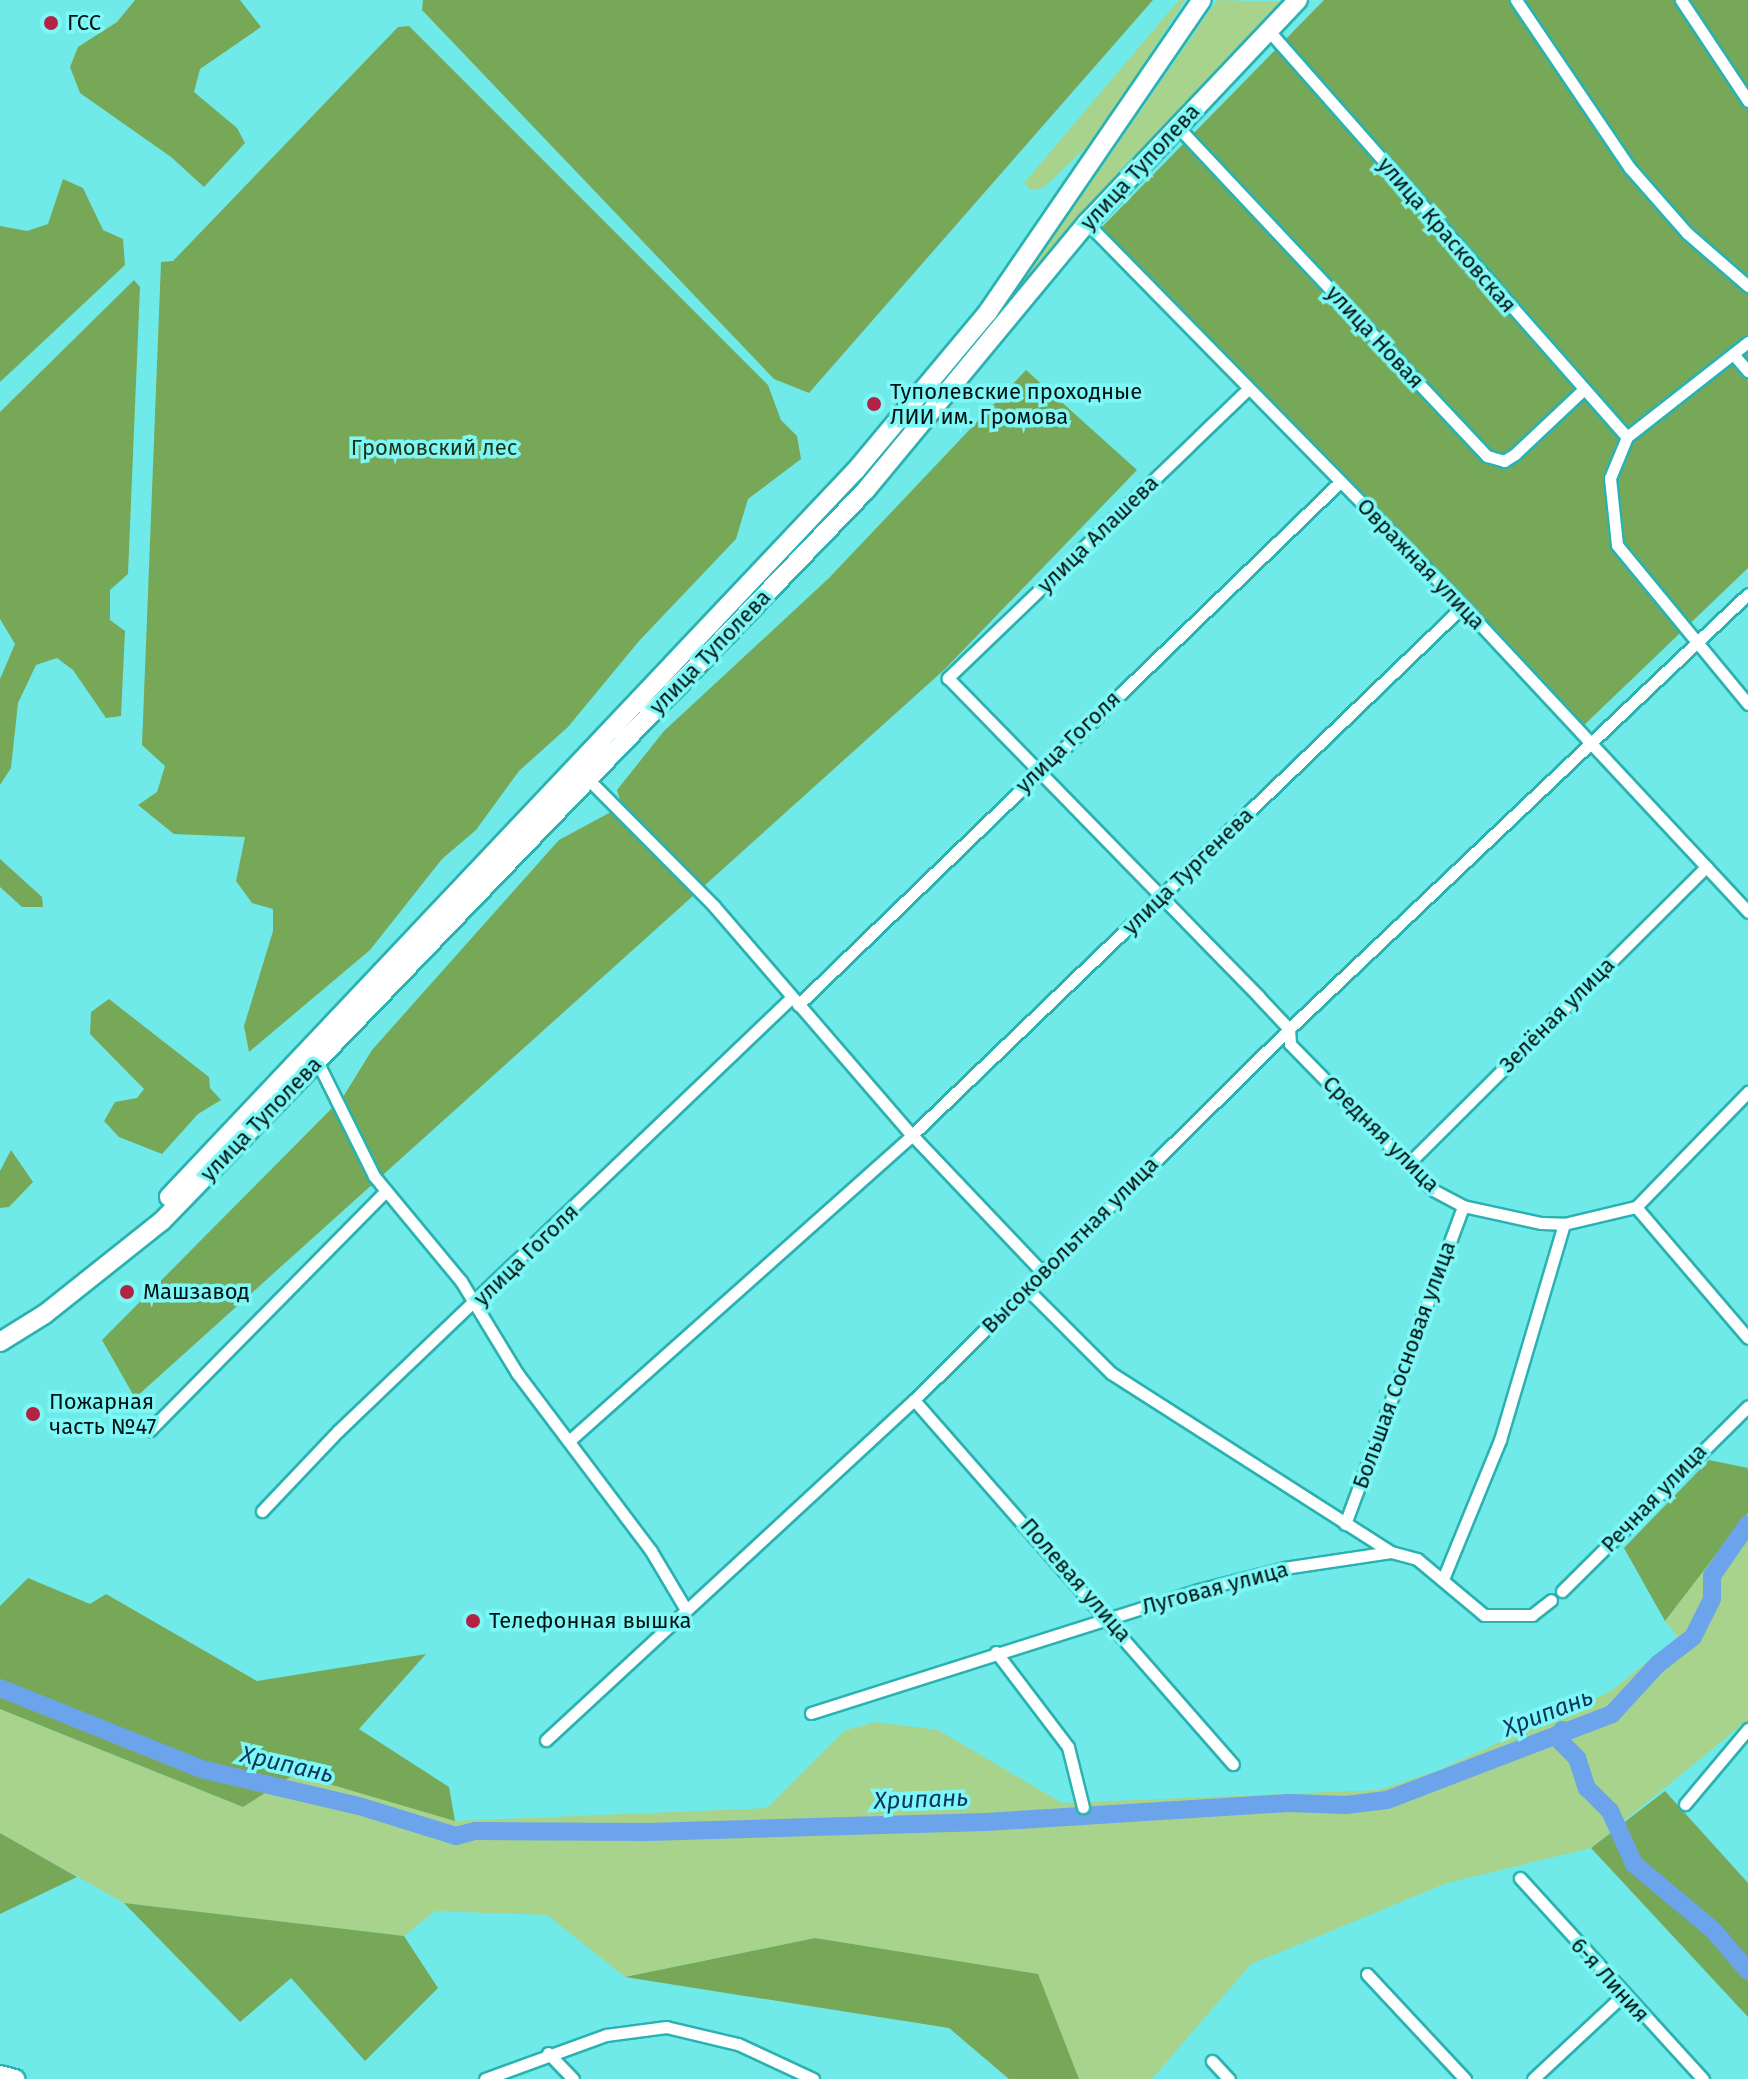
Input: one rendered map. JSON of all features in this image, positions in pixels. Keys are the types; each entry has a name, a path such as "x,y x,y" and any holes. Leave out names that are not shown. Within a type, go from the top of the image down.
{"main road":[{"name":"улица Туполева","path":"94,1277 856,470 988,312 1202,0"},
{"name":"улица Туполева","path":"0,1342 94,1277 162,1221 317,1061 865,491 1087,223 1298,0"},
{"path":"0,2075 15,2079"}],"street":[{"path":"1516,0 1629,167 1687,233 1748,286"},
{"path":"1681,0 1748,101"},
{"name":"улица Красковская","path":"1269,31 1627,437"},
{"name":"улица Новая","path":"1177,126 1487,456 1504,461 1515,454 1583,390"},
{"name":"Овражная улица","path":"1087,223 1463,606 1589,745 1748,912"},
{"path":"1748,342 1627,437 1610,478 1617,545 1748,704"},
{"path":"1733,354 1748,371"},
{"name":"улица Алашева","path":"948,678 1248,389"},
{"name":"улица Гоголя","path":"262,1511 476,1302 1340,482"},
{"name":"Высоковольтная улица","path":"546,1740 685,1608 914,1400 1289,1029 1698,646 1748,594"},
{"name":"улица Тургенева","path":"569,1441 912,1135 1463,606"},
{"name":"Средняя улица","path":"948,678 1040,769 1289,1029 1290,1044 1433,1190 1463,1206 1564,1224 1636,1207"},
{"path":"587,778 714,906 912,1135 1042,1272"},
{"name":"Зелёная улица","path":"1408,1164 1706,867"},
{"path":"317,1061 386,1191 476,1302 517,1373 651,1551 685,1608"},
{"path":"1748,1092 1636,1207 1748,1338"},
{"path":"150,1430 386,1191"},
{"name":"Большая Сосновая улица","path":"1345,1524 1463,1206"},
{"path":"1443,1579 1500,1440 1564,1224"},
{"path":"1026,1288 1111,1373 1391,1552 1417,1559 1443,1579 1464,1603 1484,1615 1532,1615 1551,1600"},
{"name":"Полевая улица","path":"914,1400 1107,1616 1233,1764"},
{"name":"Речная улица","path":"1562,1591 1748,1406"},
{"name":"Луговая улица","path":"811,1713 1107,1616 1284,1568 1391,1552"},
{"path":"996,1652 1068,1747 1083,1807"},
{"path":"1685,1804 1748,1729"},
{"name":"6-я Линия","path":"1520,1878 1623,1995 1703,2079"},
{"path":"1367,1974 1465,2079"},
{"path":"1533,2079 1623,1995"},
{"path":"485,2079 548,2053 606,2035 666,2027 738,2044 813,2079"},
{"path":"548,2053 573,2079"},
{"path":"1212,2061 1229,2079"}],"green space":[{"path":"135,0 240,0 261,27 200,69 194,92 237,128 245,143 204,187 171,157 80,93 70,67 78,47 117,22"},
{"path":"423,0 1153,0 809,393 774,379 422,10"},
{"path":"1179,0 1185,0 1094,140 1043,188 1031,190 1024,183"},
{"path":"1217,0 1281,2 1023,289 1019,287"},
{"path":"1324,0 1748,0 1748,568 1581,728 1478,613 1101,228"},
{"name":"Громовский лес","path":"409,26 768,385 781,420 797,436 801,459 748,499 736,539 639,641 568,727 519,771 476,830 442,859 370,950 249,1052 244,1026 273,931 273,909 252,903 236,881 245,837 174,834 138,805 157,792 165,766 142,745 161,262 173,261 398,27"},
{"path":"63,179 83,188 103,230 123,239 125,265 0,382 0,226 27,231 48,224"},
{"path":"134,280 140,287 128,574 110,590 110,620 125,631 121,716 106,718 73,670 57,658 36,665 18,703 11,768 0,785 0,679 15,644 0,619 0,412"},
{"path":"1026,370 1137,470 945,669 135,1398 102,1340 343,1097 372,1050 559,840 622,806 617,790 664,731 829,578"},
{"path":"0,859 42,897 43,907 22,907 0,887"},
{"path":"109,999 209,1077 210,1088 221,1100 198,1114 162,1154 119,1137 104,1121 115,1102 137,1098 144,1089 90,1034 91,1012"},
{"path":"11,1150 33,1182 9,1207 0,1208 0,1171"},
{"path":"1709,1460 1748,1468 1748,1513 1665,1621 1624,1548"},
{"path":"1748,1513 1748,1720 1591,1848 1447,1883 1251,1964 1152,2079 1079,2079 1037,1974 815,1938 625,1977 547,1915 435,1911 404,1936 124,1903 0,1833 0,1709 243,1807 295,1773 455,1821 767,1808 844,1731 875,1722 938,1730 1062,1803 1379,1790 1439,1770 1611,1691 1678,1637 1665,1621"},
{"path":"28,1578 90,1604 106,1594 257,1681 426,1654 359,1729 449,1787 455,1821 295,1774 243,1807 0,1709 0,1606"},
{"path":"1665,1791 1748,1883 1748,2017 1591,1848"},
{"path":"0,1833 77,1877 0,1914"},
{"path":"124,1903 404,1936 438,1988 365,2061 291,1978 240,2022"},
{"path":"815,1938 1038,1974 1079,2079 1009,2079 949,2028 625,1977"}],"waterway":[{"name":"Хрипань","path":"0,1688 201,1769 359,1806 456,1836 475,1831 648,1832 986,1822 1289,1803 1346,1805 1387,1800 1612,1714 1658,1664 1693,1637 1712,1599 1712,1576 1748,1524"},
{"path":"1562,1730 1561,1742 1577,1758 1587,1788 1610,1811 1634,1864 1714,1931 1748,1971"}],"place":[{"name":"ГСС","path":"51,23"},
{"name":"Туполевские проходные ЛИИ им. Громова","path":"874,404"},
{"name":"Машзавод","path":"127,1292"},
{"name":"Пожарная часть №47","path":"33,1414"},
{"name":"Телефонная вышка","path":"473,1621"}]}
